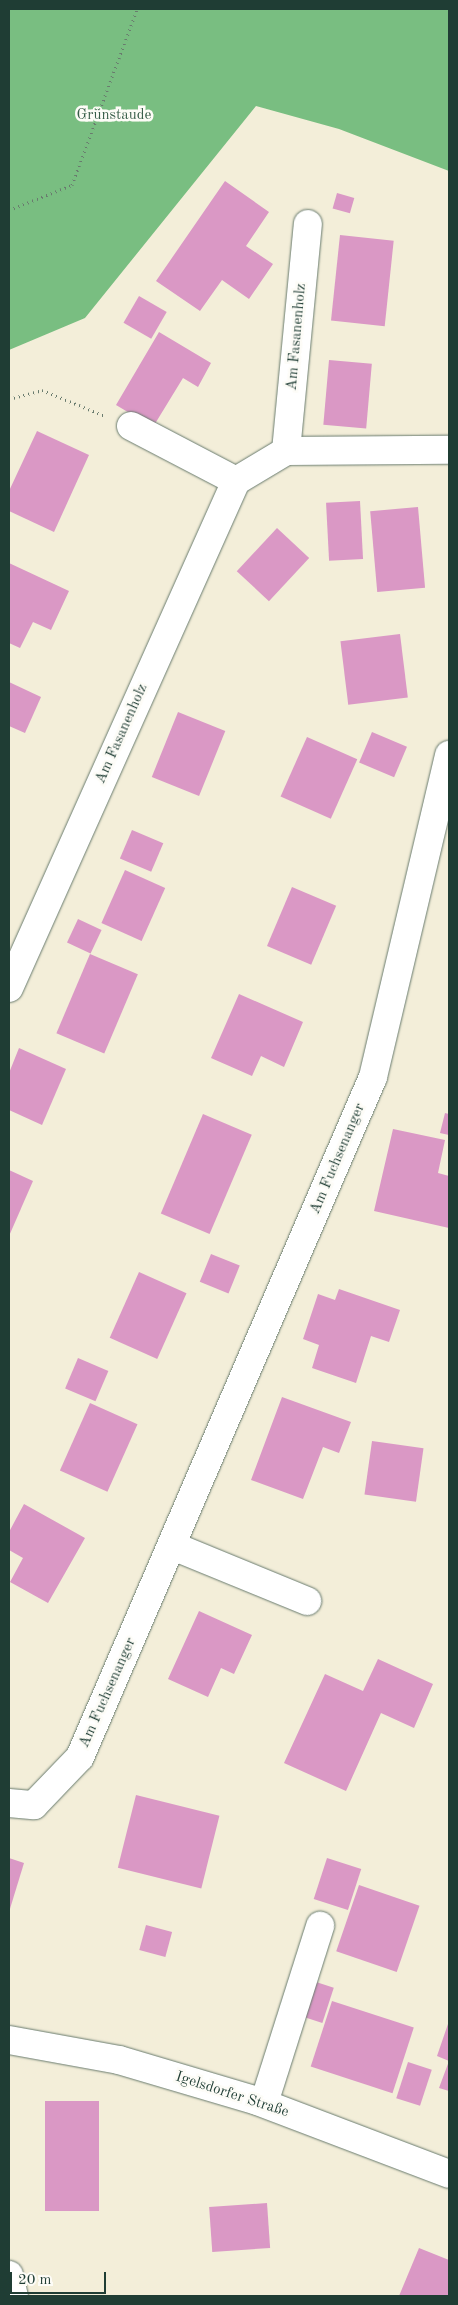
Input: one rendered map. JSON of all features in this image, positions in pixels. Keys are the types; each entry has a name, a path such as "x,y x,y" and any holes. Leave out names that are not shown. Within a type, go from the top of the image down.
{"street":[{"name":"Am Fasanenholz","path":"286,450 308,224"},
{"path":"131,426 236,481 286,450 449,450"},
{"name":"Am Fasanenholz","path":"9,988 236,481"},
{"name":"Am Fuchsenanger","path":"9,1803 34,1805 80,1757 173,1546 373,1077 449,755"},
{"path":"173,1546 307,1601"},
{"path":"264,2103 320,1926"},
{"name":"Igelsdorfer Straße","path":"9,2040 119,2060 264,2103 449,2174"},
{"path":"9,2275 14,2296"}],"path":[{"path":"9,210 72,185 137,9"},
{"path":"9,399 42,390 131,426"}],"green space":[{"name":"Grünstaude","path":"9,9 449,9 449,171 339,129 256,106 85,318 9,350"}],"building":[{"path":"225,181 269,212 246,246 273,264 249,299 222,280 200,311 156,281"},
{"path":"337,193 354,198 350,213 333,208"},
{"path":"340,235 394,241 385,326 331,321"},
{"path":"139,296 167,312 151,339 124,323"},
{"path":"159,332 211,363 198,387 183,378 153,427 116,405"},
{"path":"329,360 372,364 366,429 323,425"},
{"path":"37,431 89,455 54,532 9,511 9,491"},
{"path":"360,501 363,559 329,561 326,503"},
{"path":"418,507 425,588 377,592 370,511"},
{"path":"277,528 309,558 269,601 237,571"},
{"path":"9,563 69,591 51,630 33,622 20,648 9,643"},
{"path":"400,634 408,698 348,705 340,641"},
{"path":"9,682 41,697 25,733 9,726"},
{"path":"178,712 225,731 199,796 152,777"},
{"path":"372,732 407,747 394,777 359,762"},
{"path":"307,737 357,759 331,819 281,796"},
{"path":"132,830 163,843 151,872 120,859"},
{"path":"125,870 165,888 142,941 101,923"},
{"path":"292,887 336,906 311,965 267,946"},
{"path":"78,919 102,930 91,954 67,943"},
{"path":"90,954 138,974 104,1053 56,1033"},
{"path":"239,994 303,1022 284,1067 261,1056 252,1076 211,1058"},
{"path":"19,1048 66,1069 42,1125 9,1110 9,1073"},
{"path":"445,1113 449,1114 449,1135 440,1133"},
{"path":"203,1114 252,1135 210,1234 161,1213"},
{"path":"393,1129 445,1140 438,1173 449,1176 449,1228 374,1211"},
{"path":"9,1170 33,1181 9,1236"},
{"path":"211,1254 240,1266 229,1293 200,1282"},
{"path":"139,1272 187,1293 157,1359 110,1338"},
{"path":"339,1289 400,1310 389,1342 371,1336 356,1383 312,1368 319,1345 303,1339 318,1294 335,1300"},
{"path":"78,1358 108,1371 95,1401 65,1388"},
{"path":"282,1397 351,1422 339,1453 323,1447 303,1499 251,1480"},
{"path":"90,1403 138,1424 107,1492 60,1471"},
{"path":"372,1441 423,1448 416,1502 364,1494"},
{"path":"24,1504 85,1538 48,1603 10,1582 23,1558 9,1550 9,1532"},
{"path":"199,1611 252,1635 234,1674 221,1668 208,1697 168,1679"},
{"path":"378,1659 433,1684 414,1728 381,1713 346,1791 284,1763 325,1674 363,1691"},
{"path":"136,1795 219,1816 201,1889 118,1868"},
{"path":"9,1858 24,1863 9,1912"},
{"path":"327,1858 361,1869 348,1910 314,1899"},
{"path":"359,1885 420,1906 397,1972 336,1951"},
{"path":"146,1925 172,1932 165,1957 139,1950"},
{"path":"310,1980 334,1988 322,2023 299,2015"},
{"path":"332,2001 414,2028 392,2093 311,2067"},
{"path":"449,2021 449,2061 437,2056"},
{"path":"449,2061 449,2091 439,2088"},
{"path":"408,2062 432,2070 420,2106 396,2098"},
{"path":"45,2101 99,2101 99,2211 45,2211"},
{"path":"267,2203 270,2248 212,2252 209,2207"},
{"path":"419,2248 449,2260 449,2296 399,2296"}]}
